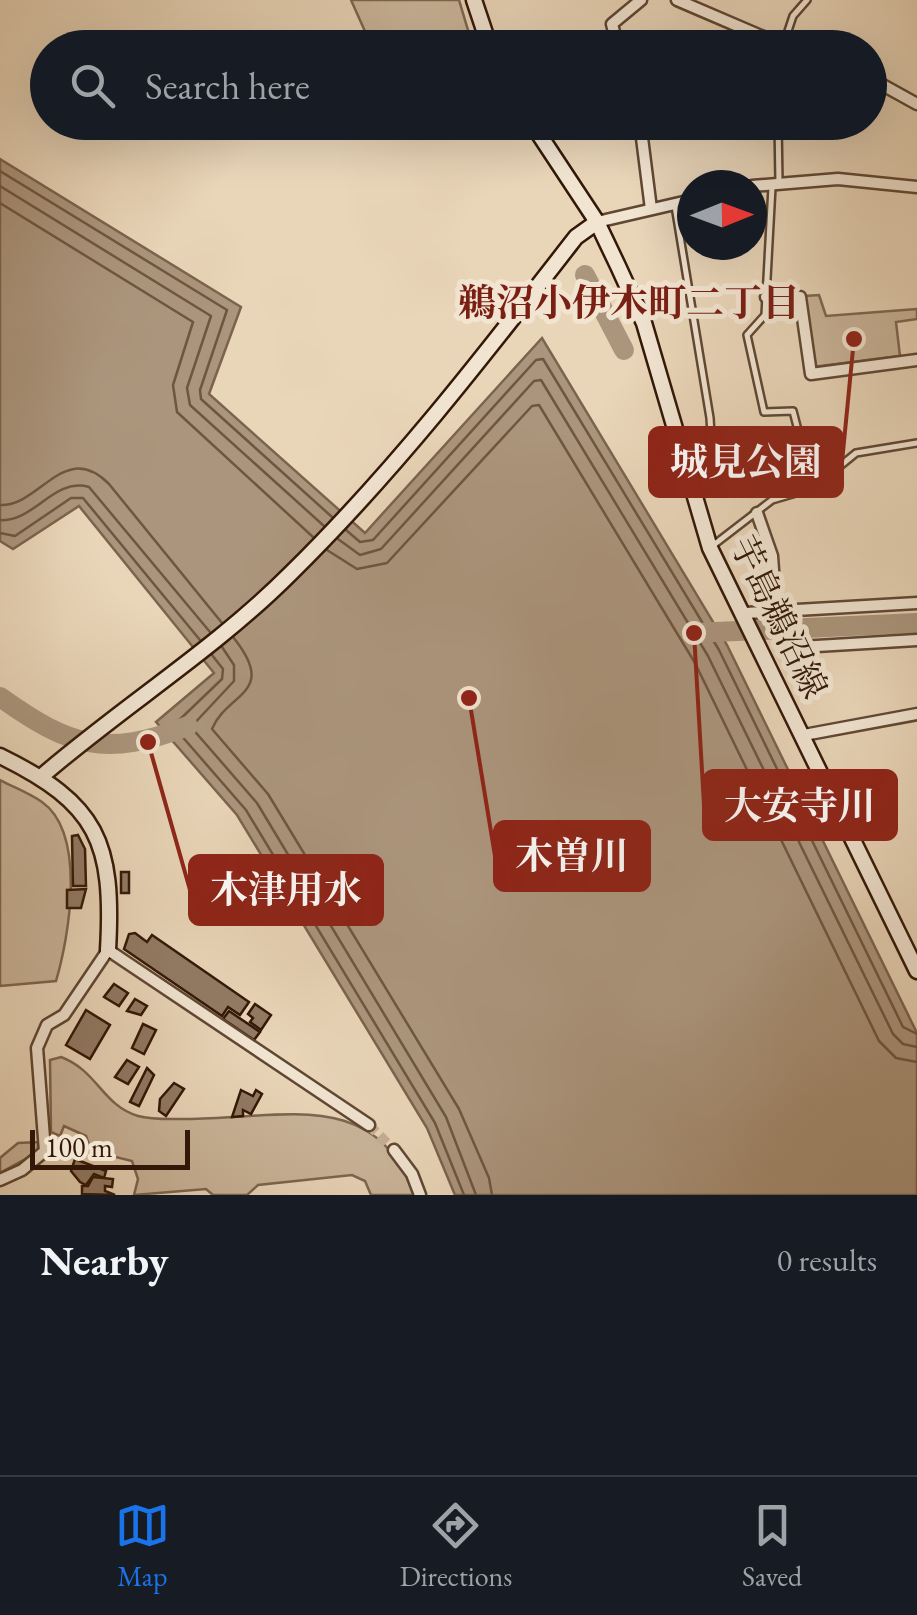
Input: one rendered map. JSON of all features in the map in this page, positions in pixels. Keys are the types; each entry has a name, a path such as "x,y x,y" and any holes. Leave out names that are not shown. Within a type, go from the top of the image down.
{"street":[{"path":"474,0 484,30"},
{"path":"614,30 612,24 641,0"},
{"path":"677,0 748,30"},
{"path":"887,87 917,104"},
{"name":"芋島鵜沼線","path":"543,140 598,222 644,323 710,548 917,970"},
{"path":"642,140 652,209"},
{"path":"767,185 838,179 917,186"},
{"path":"42,776 203,652 288,576 414,440 576,238 598,222 677,203"},
{"path":"766,298 800,297 812,374 917,360"},
{"path":"757,513 772,556 776,612"},
{"path":"746,616 917,603"},
{"path":"800,648 917,640"},
{"path":"804,735 917,714"},
{"path":"0,756 42,776 82,810 100,843 108,950 64,1014 41,1034 37,1048 44,1151 22,1170 0,1180"},
{"path":"108,950 370,1125"},
{"path":"394,1150 412,1174 420,1195"}],"lane":[{"path":"788,30 792,16 807,0"},
{"path":"777,140 765,315 747,335 764,412 793,411 813,488"},
{"path":"674,204 712,434 714,485 692,496"},
{"path":"710,548 772,500 813,488 856,453 917,444"}],"shaded area":[{"path":"351,0 459,0 468,30 364,30"},
{"path":"819,295 826,316 917,309 917,319 896,322 900,356 813,367 805,296"},
{"path":"0,780 42,802 56,817 65,837 71,887 66,939 56,981 0,986"},
{"path":"61,1057 84,1071 116,1104 143,1117 288,1114 349,1122 375,1136 397,1160 414,1195 371,1195 365,1181 352,1175 258,1185 247,1195 213,1195 206,1189 134,1195 138,1179 132,1161 91,1151 86,1136 64,1126 60,1136 51,1132 50,1060"},
{"path":"38,1142 38,1152 0,1173 0,1158 18,1143"}],"water":[{"path":"0,159 241,307 209,394 365,533 542,338 727,645 917,1033 917,1195 455,1195 427,1128 237,815 156,722 214,673 79,506 13,549 0,541"}],"building":[{"path":"78,835 85,849 86,886 73,886 72,836"},
{"path":"121,872 129,872 129,893 121,893"},
{"path":"86,889 81,908 67,908 67,890"},
{"path":"135,933 147,942 152,935 249,1002 240,1015 228,1007 222,1016 124,949 129,934"},
{"path":"114,984 128,993 119,1006 104,997"},
{"path":"135,999 147,1006 141,1015 127,1011"},
{"path":"255,1004 271,1015 261,1030 250,1022 253,1018 248,1014"},
{"path":"86,1010 110,1025 90,1059 66,1045"},
{"path":"229,1011 260,1032 254,1040 223,1019"},
{"path":"143,1024 156,1030 144,1054 132,1048"},
{"path":"127,1060 139,1067 128,1084 115,1077"},
{"path":"147,1068 154,1075 139,1106 130,1102"},
{"path":"174,1083 184,1089 166,1116 159,1111 160,1099"},
{"path":"241,1090 253,1096 256,1090 262,1094 251,1114 243,1110 243,1116 232,1117"},
{"path":"75,1159 106,1171 104,1178 94,1174 86,1185 80,1182 71,1171"},
{"path":"93,1177 113,1179 112,1187 105,1186 105,1191 115,1195 82,1194 82,1186 88,1186"}],"waterway":[{"path":"585,275 624,350"},
{"path":"694,633 917,623"},
{"path":"0,697 47,727 89,742 133,742 188,726"}],"tunnel":[{"path":"369,1125 394,1150"}],"place":[{"name":"城見公園","path":"854,339"},
{"name":"大安寺川","path":"694,633"},
{"name":"木曽川","path":"469,698"},
{"name":"木津用水","path":"148,742"}],"district":[{"name":"鵜沼小伊木町二丁目","path":"629,303"}]}
